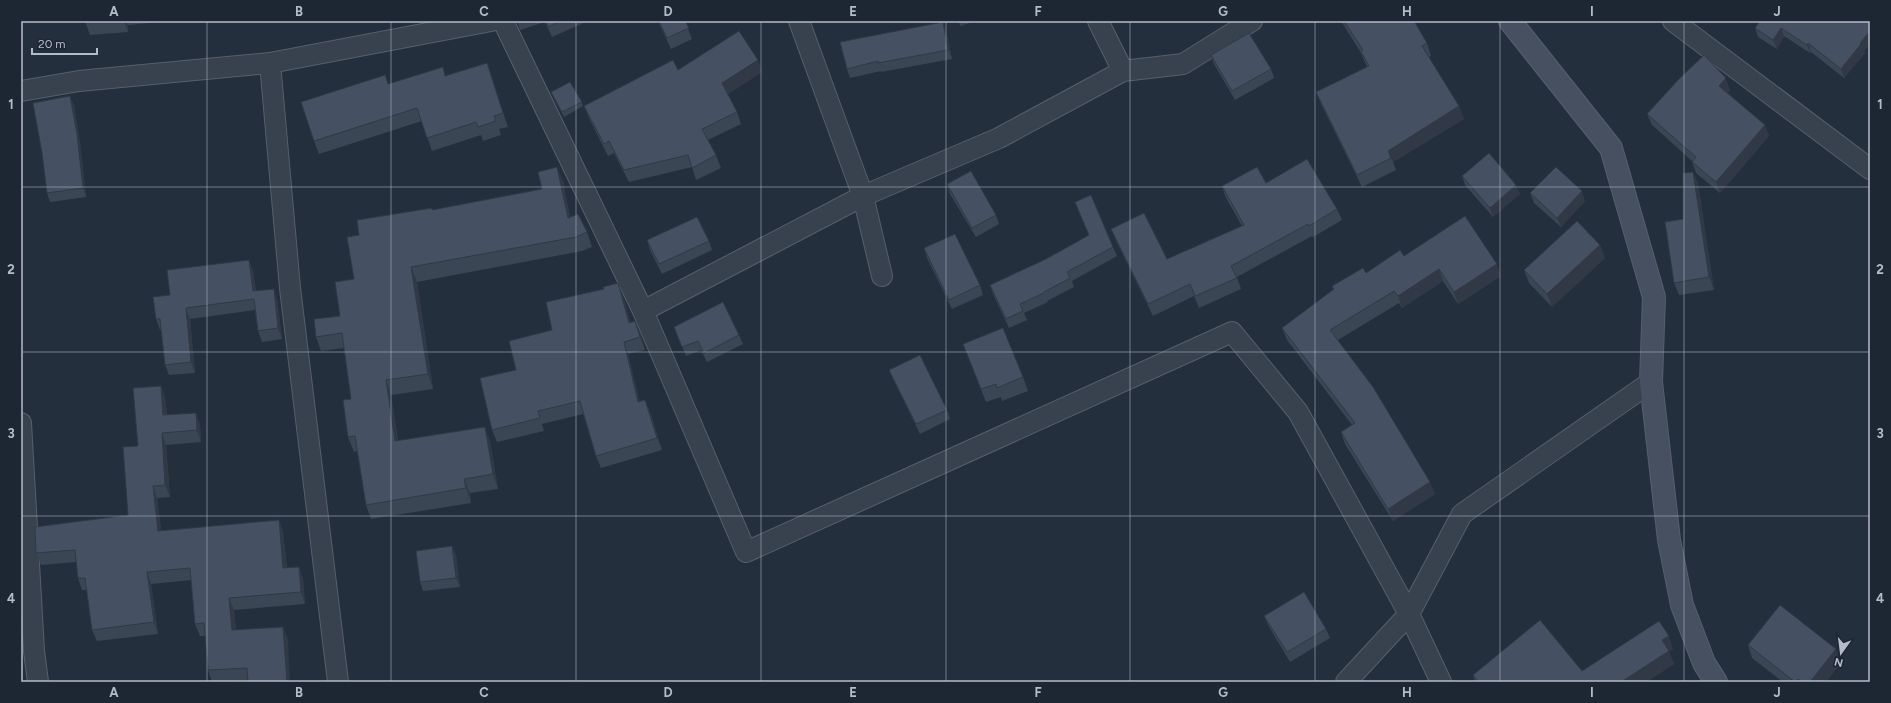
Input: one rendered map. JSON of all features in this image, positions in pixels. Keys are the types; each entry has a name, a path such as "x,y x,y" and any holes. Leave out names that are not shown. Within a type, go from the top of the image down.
{"street":[{"path":"21,90 79,81 270,63 491,21"},
{"path":"503,21 643,311 746,552 822,516 1232,332 1298,412 1409,614 1441,682"},
{"path":"799,21 863,196 882,276"},
{"path":"1098,21 1123,71"},
{"path":"643,311 863,196 999,138 1123,71 1183,64 1252,21"},
{"path":"1510,21 1610,148 1654,297 1651,382 1669,540 1682,605 1704,663 1716,682"},
{"path":"1672,21 1870,169"},
{"path":"270,63 290,288 338,682"},
{"path":"1346,682 1409,614 1462,514 1651,382"},
{"path":"21,424 34,651 38,682"}],"building":[{"path":"546,21 561,21 548,27"},
{"path":"659,21 685,21 689,28 667,38"},
{"path":"1344,21 1414,21 1427,43 1422,46 1459,106 1388,151 1391,158 1357,175 1316,92 1369,66 1361,52 1363,50"},
{"path":"1760,21 1870,21 1870,31 1841,69 1808,43 1807,45 1781,28 1773,40 1755,28"},
{"path":"943,22 948,50 878,63 878,61 847,69 840,42"},
{"path":"739,31 758,60 722,83 737,112 702,129 716,155 692,168 688,155 624,170 609,141 604,144 584,106 673,60 678,70"},
{"path":"1249,33 1271,69 1232,91 1211,55"},
{"path":"1704,55 1726,78 1719,86 1765,125 1716,182 1692,162 1696,157 1647,114 1679,79"},
{"path":"487,63 503,113 494,116 496,121 478,127 476,122 427,138 417,108 314,141 301,102 385,75 388,84 443,67 445,76"},
{"path":"570,82 582,102 562,112 551,92"},
{"path":"70,96 77,134 83,188 47,193 42,153 33,103"},
{"path":"1489,153 1516,185 1490,208 1462,176"},
{"path":"1307,159 1337,209 1309,226 1308,224 1231,266 1237,278 1195,296 1190,284 1148,304 1111,229 1144,213 1167,259 1244,225 1222,186 1257,167 1266,183"},
{"path":"557,167 568,218 578,214 587,232 576,237 411,267 428,374 386,380 395,441 485,427 493,474 464,479 466,488 366,505 355,436 348,437 343,400 351,399 342,333 316,337 314,319 340,316 335,282 354,279 347,237 359,235 357,220 432,208 432,210 542,189 538,172"},
{"path":"1556,167 1582,191 1557,218 1530,193"},
{"path":"971,171 996,215 972,228 947,184"},
{"path":"1693,172 1709,277 1674,283 1665,222 1683,219 1683,173"},
{"path":"1091,195 1113,247 1067,272 1070,278 1044,293 1020,304 1023,311 1006,319 990,285 1046,259 1089,235 1075,202"},
{"path":"1465,216 1497,264 1454,292 1439,269 1398,296 1394,291 1330,330 1373,387 1430,482 1388,509 1341,432 1355,423 1282,328 1334,289 1332,286 1363,268 1366,273 1400,250 1404,256"},
{"path":"697,217 709,241 659,264 647,240"},
{"path":"1577,221 1600,245 1547,294 1524,270"},
{"path":"955,234 980,285 949,300 924,248"},
{"path":"249,260 253,291 274,289 278,328 258,331 254,299 186,308 191,362 165,365 160,319 156,319 153,297 170,295 167,270"},
{"path":"618,283 629,323 635,321 640,337 624,342 638,402 645,400 657,438 596,456 580,401 538,411 540,418 492,430 480,378 516,370 509,341 552,330 546,302 604,289 603,287"},
{"path":"723,302 739,335 704,353 698,341 682,347 674,327"},
{"path":"1003,328 1023,377 997,388 996,384 981,389 963,344"},
{"path":"920,355 947,410 916,424 889,370"},
{"path":"161,386 163,415 196,413 197,430 162,433 165,485 153,486 158,531 279,520 283,568 299,567 301,592 229,598 232,630 283,627 287,682 248,682 247,668 208,670 204,623 195,624 190,568 147,572 154,622 92,630 85,578 78,578 75,550 36,553 35,527 128,515 123,447 138,446 133,388"},
{"path":"452,546 456,578 420,582 416,551"},
{"path":"1304,592 1326,629 1287,652 1264,616"},
{"path":"1780,605 1836,649 1810,682 1802,682 1798,679 1795,682 1748,645"},
{"path":"1540,620 1582,671 1659,621 1669,636 1662,640 1669,651 1621,682 1479,682 1473,675"}]}
